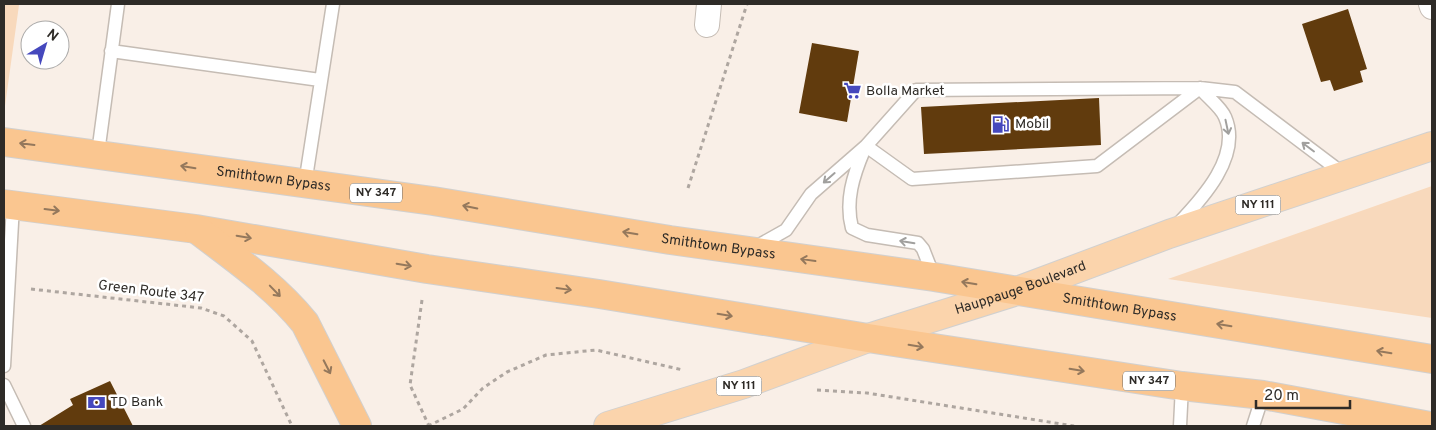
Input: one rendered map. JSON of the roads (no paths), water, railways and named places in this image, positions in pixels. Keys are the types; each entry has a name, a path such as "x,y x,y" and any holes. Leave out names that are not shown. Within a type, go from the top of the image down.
{"highway":[{"name":"Smithtown Bypass","path":"4,142 98,153 304,184 434,201 748,251 934,277 1432,360"},
{"name":"NY 347","path":"8,204 196,229 427,269 598,294 868,338 1182,386 1263,395 1430,426"},
{"path":"196,229 266,281 294,310 304,323 357,426"}],"main road":[{"name":"Hauppauge Boulevard","path":"608,426 744,384 868,338 1017,291 1169,234 1432,146"}],"lane":[{"path":"98,153 118,4"},
{"path":"304,184 333,4"},
{"path":"111,51 320,80"},
{"path":"866,146 912,179 1097,166 1200,88"},
{"path":"1169,234 1201,200 1223,163 1230,140 1225,116 1200,88"},
{"path":"748,251 786,230 811,194 866,146 916,90 1200,88 1235,92 1347,176"},
{"path":"866,146 855,172 848,210 852,228 867,235 918,243 923,249 934,277"},
{"path":"4,366 9,287 8,204"},
{"path":"4,385 24,426"},
{"path":"1180,426 1182,386"},
{"path":"1253,426 1263,395"}],"place":[{"name":"Bolla Market","path":"852,91"},
{"name":"Mobil","path":"1001,124"},
{"name":"TD Bank","path":"96,402"}]}
